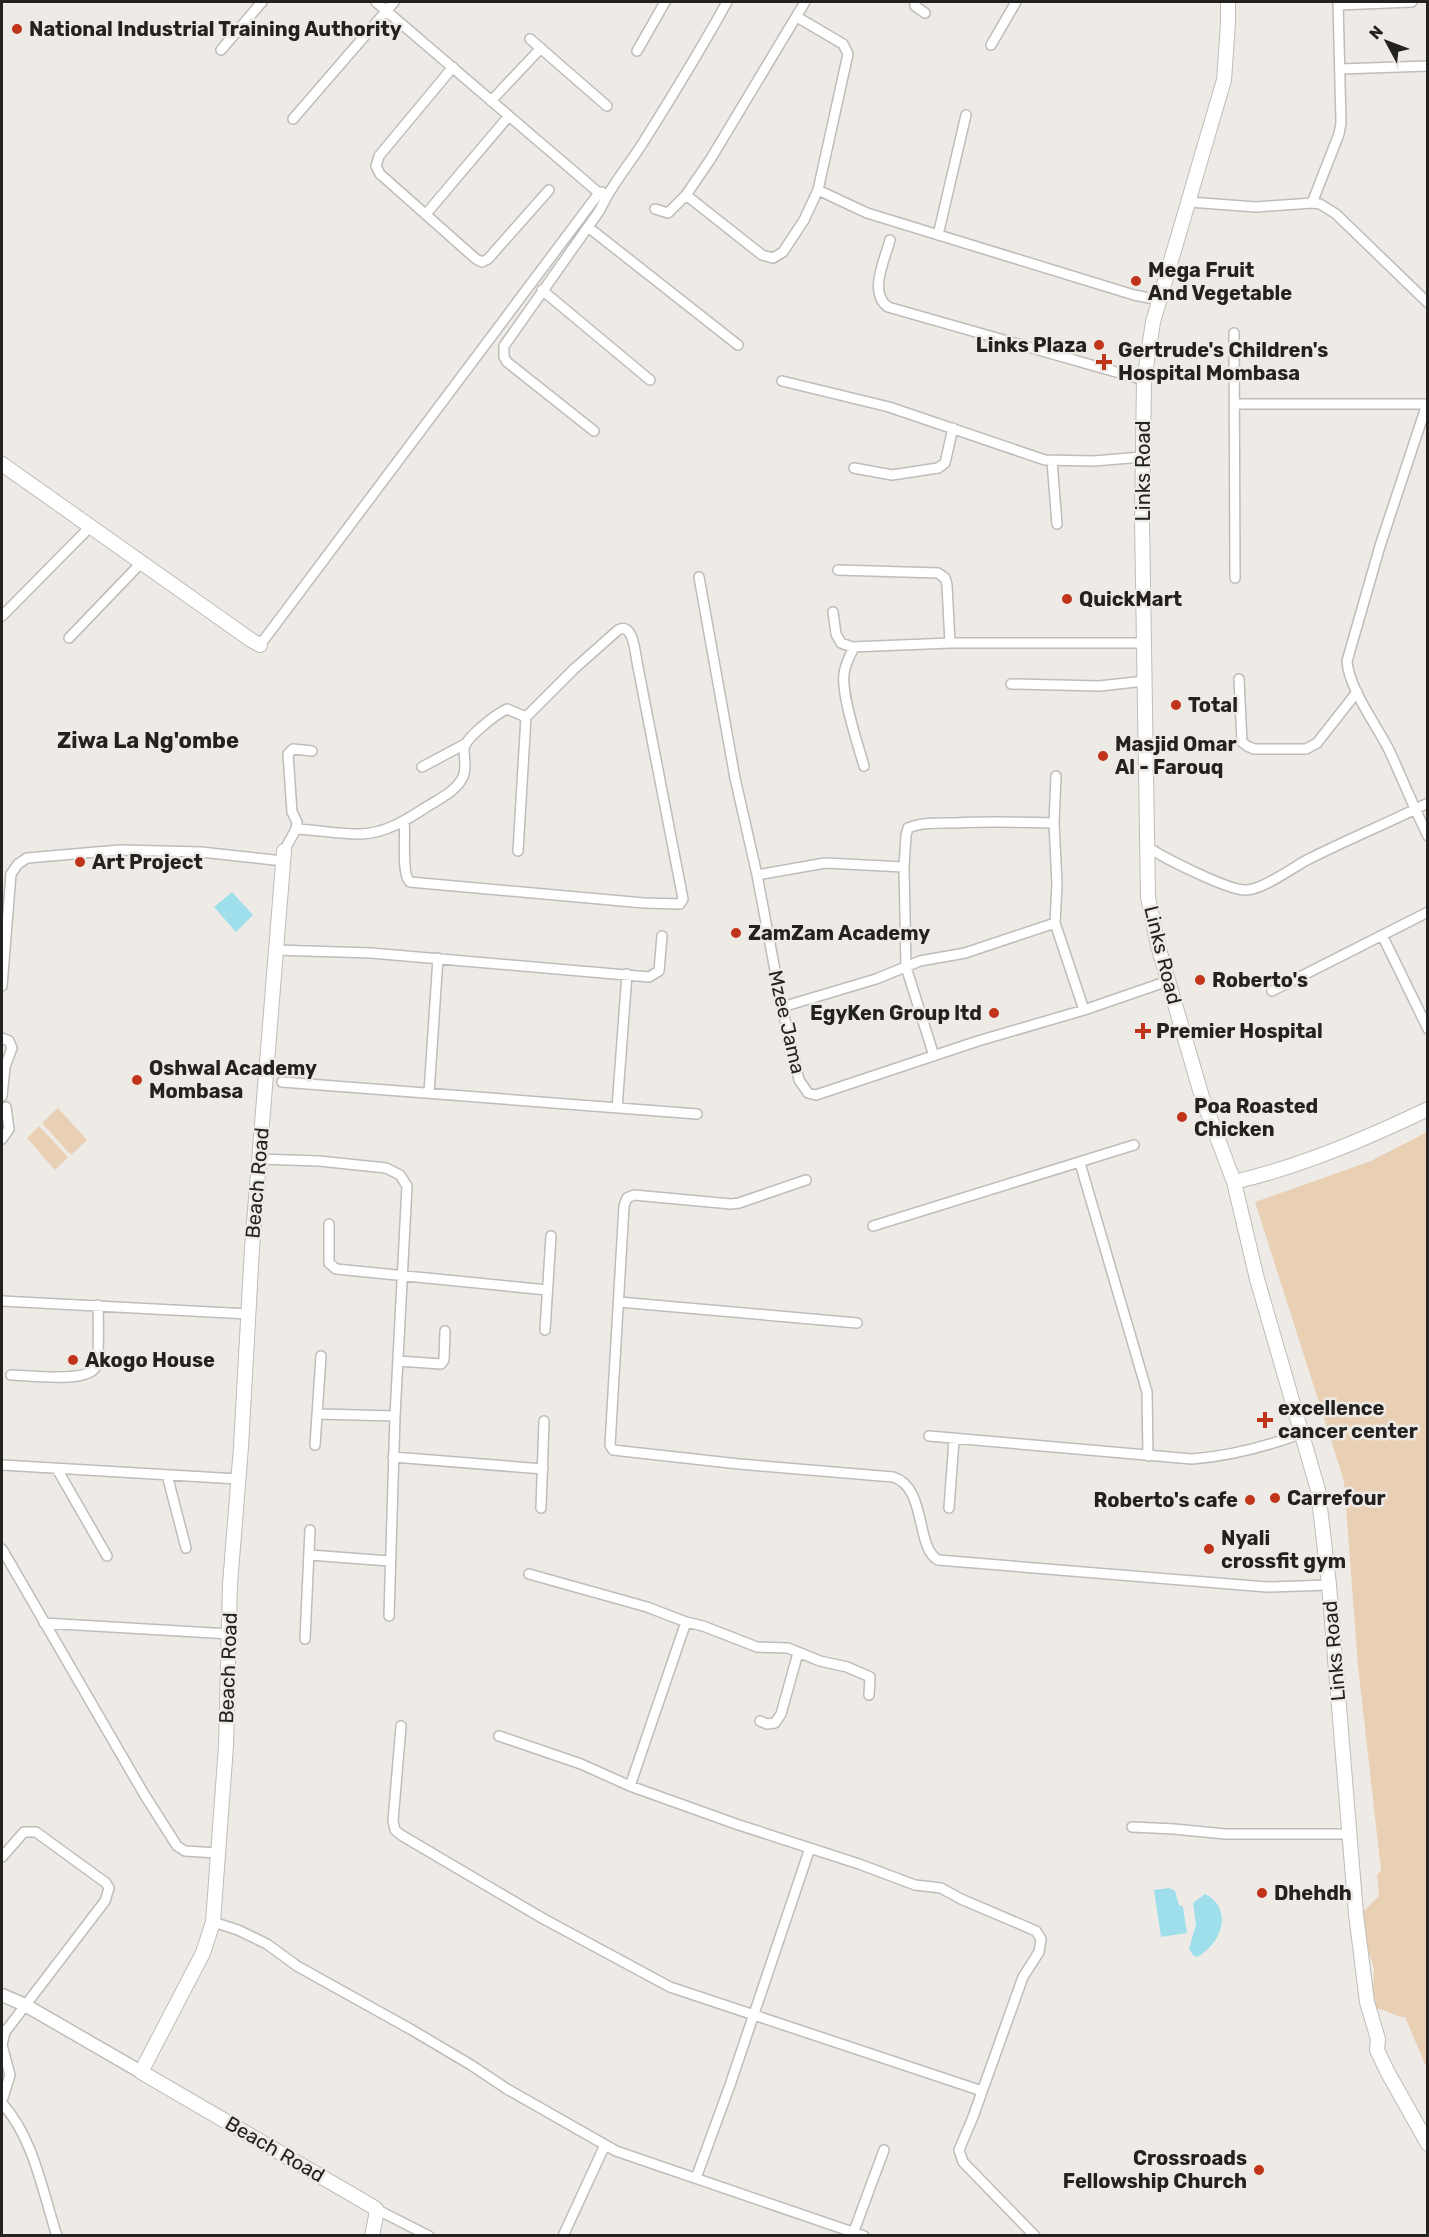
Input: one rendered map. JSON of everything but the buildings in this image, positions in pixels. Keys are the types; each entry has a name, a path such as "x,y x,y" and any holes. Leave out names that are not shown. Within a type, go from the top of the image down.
{"main road":[{"name":"Links Road","path":"1228,2 1224,80 1153,322 1144,380 1142,457 1146,846 1151,915 1202,1097 1234,1182 1257,1279 1318,1490 1329,1585 1361,1960 1367,2002 1378,2039"},
{"path":"2,464 260,645"},
{"name":"Beach Road","path":"283,856 258,1159 230,1584 226,1746 213,1922 203,1953 141,2072 376,2209"},
{"path":"1234,1182 1272,1173 1366,1138 1428,1109"},
{"path":"1378,2039 1384,2045 1428,2127"},
{"path":"1378,2039 1377,2050 1428,2144"},
{"path":"372,2235 376,2209"}],"street":[{"path":"221,50 262,2"},
{"path":"376,2 508,117 604,192"},
{"path":"292,119 394,2"},
{"path":"638,51 665,2"},
{"path":"260,645 604,192 627,168 684,79 727,2"},
{"path":"656,209 668,213 686,195 710,160 805,2"},
{"path":"915,2 915,6 925,13"},
{"path":"991,45 1016,2"},
{"path":"1312,203 1340,129 1338,3 1412,2"},
{"path":"686,195 762,255 773,258 783,252 804,220 818,190 848,54 843,44 797,17"},
{"path":"530,39 607,106"},
{"path":"491,101 541,48"},
{"path":"1340,69 1428,66"},
{"path":"453,67 379,156 376,170 476,259 485,261 549,190"},
{"path":"938,235 966,115"},
{"path":"426,214 508,117"},
{"path":"818,190 867,213 1134,295 1160,300"},
{"path":"594,430 519,373 504,357 504,346 600,210 604,192"},
{"path":"1189,202 1256,207 1320,204 1336,214 1428,303"},
{"path":"588,227 738,345"},
{"path":"890,240 879,285 880,297 888,307 1144,380"},
{"path":"543,290 650,380"},
{"path":"1234,333 1235,578"},
{"path":"782,381 889,407 1052,461 1142,457"},
{"path":"1235,404 1428,404 1380,546 1351,644 1348,666 1357,692 1389,750 1428,836"},
{"path":"854,468 891,475 938,468 945,463 953,428"},
{"path":"1052,461 1057,524"},
{"path":"2,616 90,527"},
{"path":"69,638 141,563"},
{"path":"838,570 938,573 943,576 947,585 950,643"},
{"name":"Mzee Jama","path":"699,577 735,778 757,875 782,1007 799,1080 804,1089 812,1095 978,1041 1084,1010 1168,981"},
{"path":"833,612 836,634 841,643 854,647 950,643 1145,643"},
{"path":"404,821 406,835 404,871 405,878 410,882 644,903 680,904 683,899 676,860 637,662 628,630 622,628 618,630 574,669 526,717 518,851"},
{"path":"854,647 843,676 849,712 864,766"},
{"path":"1239,679 1242,742 1254,748 1306,749 1313,746 1357,692"},
{"path":"1011,684 1099,686 1145,681"},
{"path":"422,767 465,744 502,711 510,710 526,717"},
{"path":"296,829 360,834 384,829 404,821 447,795 460,782 465,769 465,744"},
{"path":"2,986 6,872 22,860 33,856 120,850 283,856 297,822 292,812 288,754 293,749 312,751"},
{"path":"1056,776 1055,923 1084,1010"},
{"path":"1146,846 1158,854 1224,884 1245,890 1257,887 1309,859 1428,803"},
{"path":"934,1056 906,967 904,867 908,828 996,821 1054,823"},
{"path":"757,875 825,863 904,867"},
{"path":"1272,991 1428,912"},
{"path":"782,1007 876,979 920,961 965,953 1055,923"},
{"path":"1382,935 1428,1029"},
{"path":"275,950 296,949 438,958 649,977 657,973 662,936"},
{"path":"429,1093 438,958"},
{"path":"617,1108 627,974"},
{"path":"2,1038 9,1041 12,1048 4,1067 2,1096"},
{"path":"282,1082 697,1114"},
{"path":"2,1139 9,1129 6,1107"},
{"path":"873,1226 1134,1145"},
{"path":"258,1159 386,1168 400,1175 408,1190 393,1457 389,1616"},
{"path":"1080,1162 1147,1392 1148,1456"},
{"path":"806,1180 731,1203 666,1196 630,1196 624,1206 610,1445 615,1451 900,1479 907,1485 913,1497 930,1550 938,1560 1267,1587 1329,1585"},
{"path":"329,1224 328,1257 333,1268 547,1290"},
{"path":"545,1330 551,1236"},
{"path":"2,1300 249,1314"},
{"path":"619,1302 857,1323"},
{"path":"11,1375 76,1377 91,1373 96,1365 98,1305"},
{"path":"398,1361 441,1364 444,1359 445,1331"},
{"path":"315,1445 319,1414 321,1356"},
{"path":"319,1414 395,1416"},
{"path":"541,1508 544,1421"},
{"path":"929,1436 954,1440 1192,1459 1273,1444 1303,1433"},
{"path":"949,1508 954,1440"},
{"path":"393,1457 543,1469"},
{"path":"2,1465 238,1479"},
{"path":"57,1469 107,1556"},
{"path":"166,1475 186,1548"},
{"path":"305,1639 310,1530"},
{"path":"2,1549 144,1794 177,1846 185,1851 218,1853"},
{"path":"310,1555 389,1561"},
{"path":"529,1574 647,1606 756,1647 788,1648 848,1667 870,1677 869,1695"},
{"path":"630,1786 686,1622"},
{"path":"44,1623 230,1634"},
{"path":"760,1721 767,1724 775,1723 781,1714 798,1653"},
{"path":"401,1726 393,1821 393,1826 398,1833 542,1918 670,1987 982,2091"},
{"path":"499,1736 581,1764 630,1786 915,1885 941,1888 1036,1931 1041,1939 1039,1952 1023,1977 959,2150 961,2158 1035,2235"},
{"path":"1132,1827 1225,1834 1350,1834"},
{"path":"2,1857 24,1832 36,1832 106,1883 109,1888 105,1901 25,2005 5,2032 2,2040 10,2075 2,2102 25,2134 57,2235"},
{"path":"696,2178 810,1848"},
{"path":"213,1922 238,1930 267,1944 297,1966 412,2030 507,2089 605,2145 633,2158 864,2235"},
{"path":"2,1995 25,2005 141,2072"},
{"path":"563,2235 605,2145"},
{"path":"854,2231 884,2150"},
{"path":"376,2209 429,2235"}],"shaded area":[{"path":"58,1108 87,1140 71,1155 42,1123"},
{"path":"39,1126 68,1157 55,1170 27,1138"},
{"path":"1427,1132 1427,2069 1405,2017 1377,2009 1373,1994 1374,1969 1368,1949 1363,1912 1379,1896 1377,1875 1381,1870 1358,1666 1344,1481 1255,1202 1371,1161"}],"water":[{"path":"232,892 253,915 236,932 214,907"},
{"path":"1169,1888 1175,1891 1179,1905 1183,1907 1187,1933 1161,1937 1154,1890"},
{"path":"1205,1894 1220,1908 1221,1926 1213,1944 1197,1957 1189,1949 1196,1924 1193,1903"}],"place":[{"name":"National Industrial Training Authority","path":"17,29"},
{"name":"Mega Fruit And Vegetable","path":"1136,281"},
{"name":"Links Plaza","path":"1099,345"},
{"name":"Gertrude's Children's Hospital Mombasa","path":"1104,362"},
{"name":"QuickMart","path":"1067,599"},
{"name":"Total","path":"1176,705"},
{"name":"Masjid Omar Al - Farouq","path":"1103,756"},
{"name":"Art Project","path":"80,862"},
{"name":"ZamZam Academy","path":"736,933"},
{"name":"Roberto's","path":"1200,980"},
{"name":"EgyKen Group ltd","path":"994,1013"},
{"name":"Premier Hospital","path":"1143,1031"},
{"name":"Oshwal Academy Mombasa","path":"137,1080"},
{"name":"Poa Roasted Chicken","path":"1182,1117"},
{"name":"Akogo House","path":"73,1360"},
{"name":"excellence cancer center","path":"1265,1420"},
{"name":"Carrefour","path":"1275,1498"},
{"name":"Roberto's cafe","path":"1250,1500"},
{"name":"Nyali crossfit gym","path":"1209,1549"},
{"name":"Dhehdh","path":"1262,1893"},
{"name":"Crossroads Fellowship Church","path":"1259,2170"}],"district":[{"name":"Ziwa La Ng'ombe","path":"148,740"}]}
